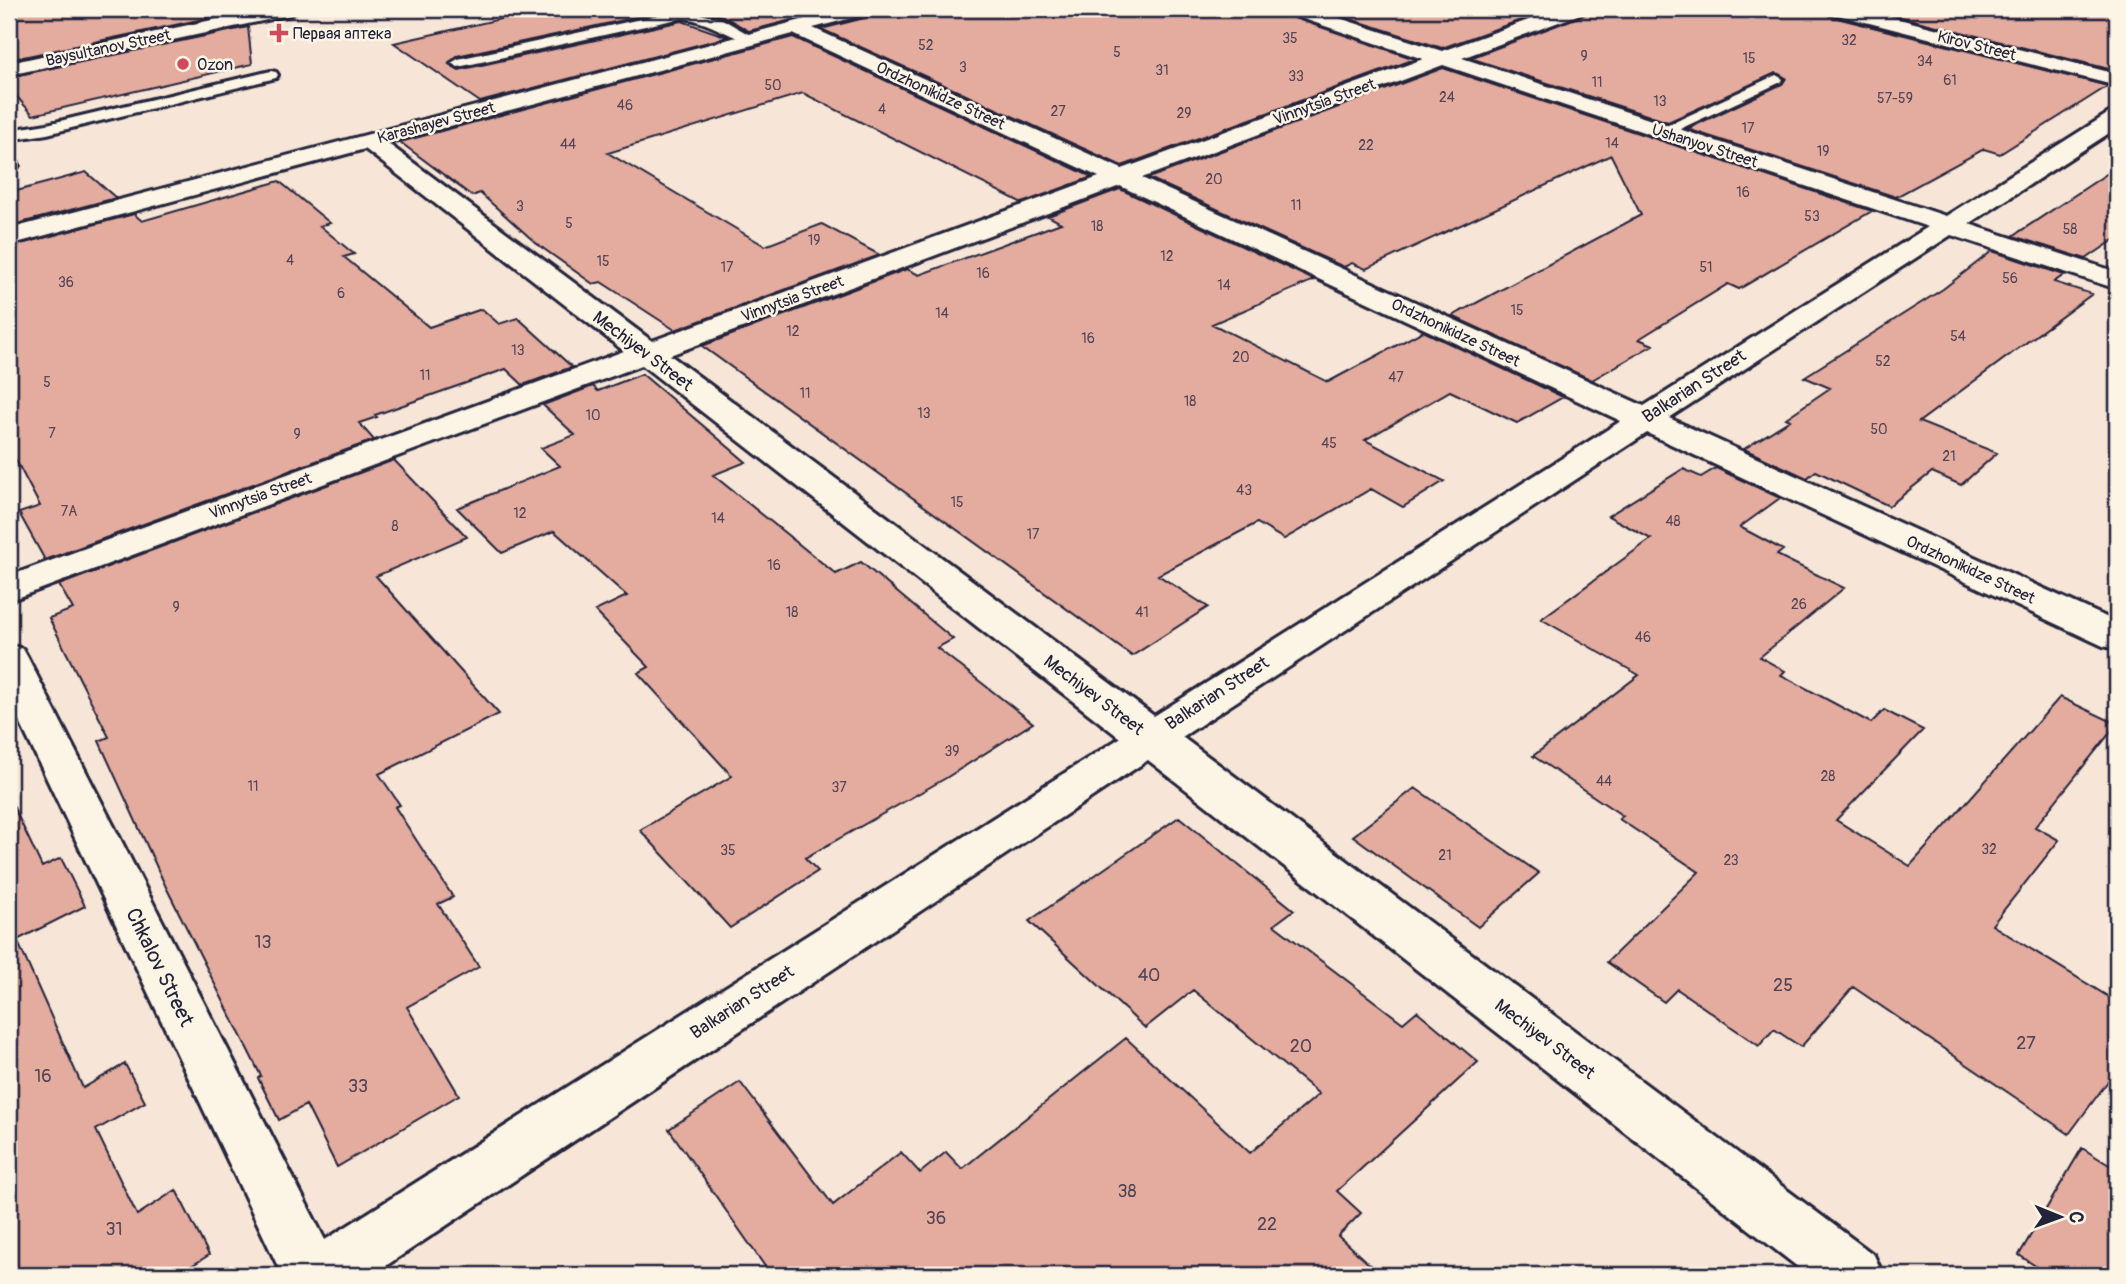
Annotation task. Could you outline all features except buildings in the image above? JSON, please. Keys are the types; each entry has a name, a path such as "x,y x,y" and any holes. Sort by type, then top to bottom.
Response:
{"street":[{"name":"Baysultanov Street","path":"9,69 290,9"},
{"name":"Ushanyov Street","path":"1293,9 2117,281"},
{"name":"Vinnytsia Street","path":"9,589 1576,9"},
{"name":"Kirov Street","path":"1837,9 2117,80"},
{"name":"Karashaуev Street","path":"9,237 851,10"},
{"name":"Ordzhonikidze Street","path":"794,27 2117,637"},
{"name":"Balkarian Street","path":"322,1275 1149,737 2117,118"},
{"name":"Mechiyev Street","path":"368,140 1854,1275"},
{"name":"Chkalov Street","path":"9,658 312,1275"}],"lane":[{"path":"458,63 682,14 704,17 724,24 750,39"},
{"path":"9,135 47,129 271,75"},
{"path":"1663,131 1776,79"}],"place":[{"name":"Первая аптека","path":"279,33"},
{"name":"Ozon","path":"183,64"}]}
